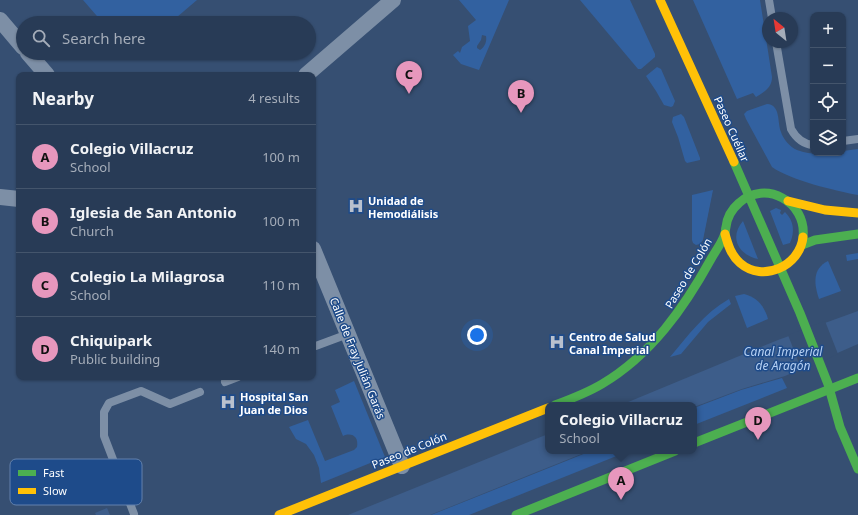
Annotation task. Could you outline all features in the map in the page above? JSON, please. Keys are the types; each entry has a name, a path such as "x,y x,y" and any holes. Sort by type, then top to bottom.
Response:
{"main road":[{"name":"Paseo Cuéllar","path":"660,0 802,318 830,389 840,427 858,469"},
{"path":"725,234 731,254 740,264 753,270 767,272 781,269 796,256 802,244 804,233 802,221 797,210 788,201 772,194 760,194 749,197"},
{"name":"Paseo de Colón","path":"562,402 585,393 619,373 634,361 656,339 688,300 725,234 727,220 734,208 749,197"},
{"path":"788,201 825,210 858,213"},
{"path":"802,244 815,240 858,234"},
{"path":"697,442 858,378"},
{"name":"Paseo de Colón","path":"279,515 545,409"},
{"path":"524,513 668,454"}],"street":[{"path":"309,72 393,0"},
{"path":"0,20 16,39"},
{"path":"34,60 44,72"},
{"path":"0,197 16,199"},
{"name":"Calle de Fray Julián Garás","path":"316,264 319,279 348,334 402,466"}],"lane":[{"path":"769,0 771,12"},
{"path":"777,48 791,130 798,139 810,144"},
{"path":"846,141 858,139"},
{"path":"316,346 348,334"},
{"path":"225,382 230,380"},
{"path":"113,459 104,436 104,412 110,403 141,391 170,404 200,392"},
{"path":"131,505 134,514"}],"shaded area":[{"path":"83,0 197,0 178,16 97,16"},
{"path":"459,0 509,0 479,70 461,64 453,55 458,51 460,53 462,47 470,41 468,26 476,20","holes":["482,35 486,36 485,44 480,50 477,46"]},
{"path":"580,0 630,0 655,54 655,57 641,69 638,69"},
{"path":"693,0 760,0 762,13 762,48 767,48 772,81 765,91 756,97 753,93 737,99"},
{"path":"657,67 661,69 675,101 671,107 664,105 646,76"},
{"path":"767,104 775,107 782,135 785,140 794,149 810,153 810,156 846,156 846,151 858,149 858,195 801,181 772,167 746,119 744,114 747,111"},
{"path":"681,114 684,117 700,160 687,163 685,161 672,122 673,117"},
{"path":"713,190 703,240 700,244 696,245 692,240 692,195"},
{"path":"776,208 781,210 780,213 782,215 785,212 792,223 793,235 790,243 783,245 770,211"},
{"path":"743,221 758,259 745,254 736,239 739,227"},
{"path":"858,253 858,259 847,261 846,255"},
{"path":"828,261 841,291 819,299 815,282 816,277 819,268"},
{"path":"744,294 753,297 760,303 765,310 768,319 747,328 735,296"},
{"path":"729,299 731,304 708,322 681,354 670,357 704,318"},
{"path":"782,378 787,388 697,424 697,407 741,390"},
{"path":"354,381 385,457 321,483 319,468 314,455 306,444 296,439 289,427 308,420 325,461 354,450 357,447 356,438 352,435 343,436 331,406 340,402 335,390"},
{"path":"584,454 622,454 469,515 431,515"}],"water":[{"name":"Canal Imperial de Aragón","path":"858,311 858,344 785,376 742,389 697,406 697,402 628,402 778,340"},
{"path":"545,435 545,454 582,454 430,515 348,515"},
{"path":"107,508 110,515 96,515 95,513"}],"pier":[{"path":"825,321 838,354 802,371 788,335"}],"traffic: fast":[{"path":"734,162 800,313 828,384 840,427 858,469"},
{"path":"562,402 602,384 620,372 651,345 678,312 701,277 725,234 730,214 739,203 749,196 761,193 772,194 782,198 791,205 798,214 802,225 803,237"},
{"path":"802,245 815,240 858,234"},
{"path":"697,442 858,378"},
{"path":"516,515 668,454"}],"traffic: slow":[{"path":"660,0 734,162"},
{"path":"788,201 825,210 858,213"},
{"path":"725,234 734,257 749,269 759,271 769,271 788,263 795,256 803,237"},
{"path":"279,515 545,409"}],"place":[{"name":"Colegio La Milagrosa","path":"409,94"},
{"name":"Iglesia de San Antonio","path":"521,113"},
{"name":"Unidad de Hemodiálisis","path":"356,206"},
{"name":"Centro de Salud Canal Imperial","path":"557,342"},
{"name":"Hospital San Juan de Dios","path":"228,402"},
{"name":"Chiquipark","path":"758,440"},
{"name":"Colegio Villacruz","path":"621,500"}]}
